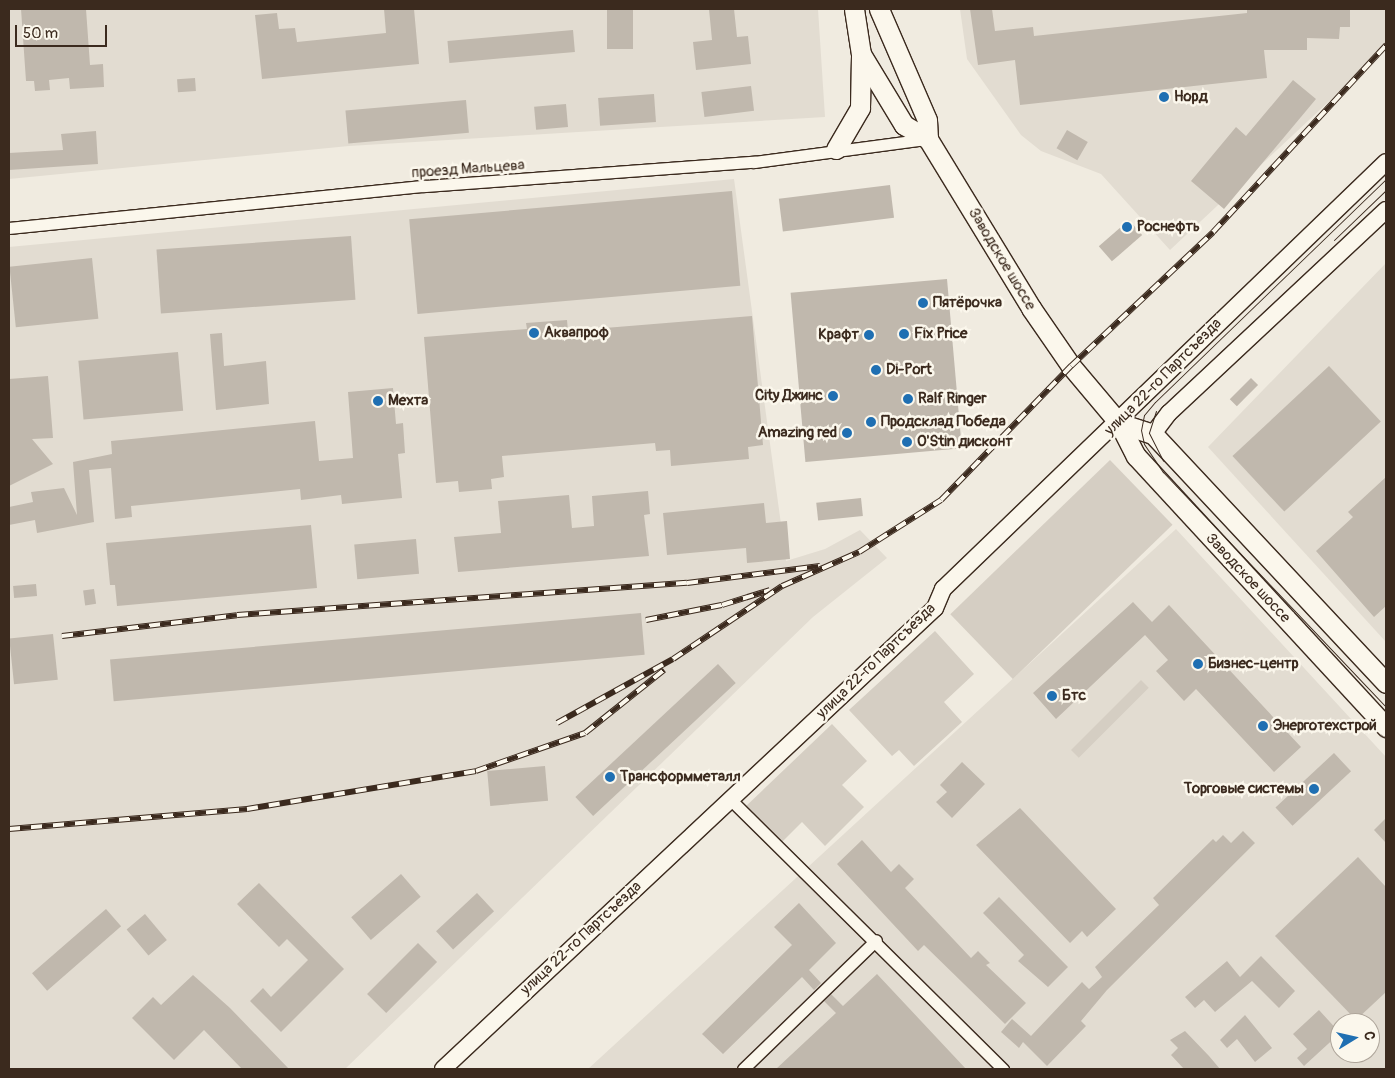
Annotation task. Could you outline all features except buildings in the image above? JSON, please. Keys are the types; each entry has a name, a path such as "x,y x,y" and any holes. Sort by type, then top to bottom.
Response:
{"main road":[{"name":"Заводское шоссе","path":"854,9 861,54 904,125 928,139"},
{"name":"Заводское шоссе","path":"879,9 927,120 928,139 1031,308 1071,366 1119,423 1136,456 1386,727"},
{"path":"836,148 860,108 861,54"},
{"name":"Заводское шоссе","path":"1119,423 1153,434 1386,682"}],"street":[{"name":"проезд Мальцева","path":"9,228 424,186 754,162 836,148 928,139"},
{"name":"улица 22-го Партсъезда","path":"443,1069 935,608 943,590 1119,423 1386,162"},
{"name":"улица 22-го Партсъезда","path":"1153,434 1169,412 1386,210"},
{"path":"731,800 876,940 1003,1069"},
{"path":"743,1069 876,940"}],"shaded area":[{"path":"9,9 818,9 825,117 349,146 9,179"},
{"name":"Норд","path":"960,9 1386,9 1386,48 1170,250 1101,174 1041,151 1021,135 967,59"},
{"path":"734,179 786,561 825,549 860,530 887,558 813,617 345,1069 9,1069 9,247"},
{"path":"1386,263 1386,642 1208,447"},
{"path":"1110,460 1173,525 1013,679 950,614"},
{"path":"1176,529 1386,757 1386,1069 588,1069"},
{"path":"935,631 974,674 944,702 962,722 914,766 899,750 892,756 849,710"},
{"path":"1141,680 1149,688 1079,758 1071,750"},
{"path":"832,724 867,761 842,785 864,807 825,846 802,822 779,845 744,808"}],"tram line":[{"path":"1386,179 1155,402 1144,415 1141,430 1144,444 1163,472 1386,707"},
{"path":"1334,240 1386,190"},
{"path":"1156,411 1149,433 1163,461"}],"railway":[{"path":"557,723 673,659 782,586 859,552 941,500 1071,366 1213,232 1386,45"},
{"path":"62,636 237,615 687,583 820,566"},
{"path":"646,620 722,605 770,590"},
{"path":"9,829 247,809 476,771 585,733 664,670"}],"place":[{"name":"Норд","path":"1164,97"},
{"name":"Роснефть","path":"1127,227"},
{"name":"Пятёрочка","path":"923,303"},
{"name":"Аквапроф","path":"534,333"},
{"name":"Fix Price","path":"904,334"},
{"name":"Крафт","path":"869,335"},
{"name":"Di-Port","path":"876,370"},
{"name":"City Джинс","path":"833,396"},
{"name":"Ralf Ringer","path":"908,399"},
{"name":"Мехта","path":"378,401"},
{"name":"Продсклад Победа","path":"871,422"},
{"name":"Amazing red","path":"847,433"},
{"name":"O'Stin дисконт","path":"907,442"},
{"name":"Бизнес-центр","path":"1198,664"},
{"name":"Бтс","path":"1052,696"},
{"name":"Энерготехстрой","path":"1263,726"},
{"name":"Трансформметалл","path":"610,777"},
{"name":"Торговые системы","path":"1314,789"}]}
